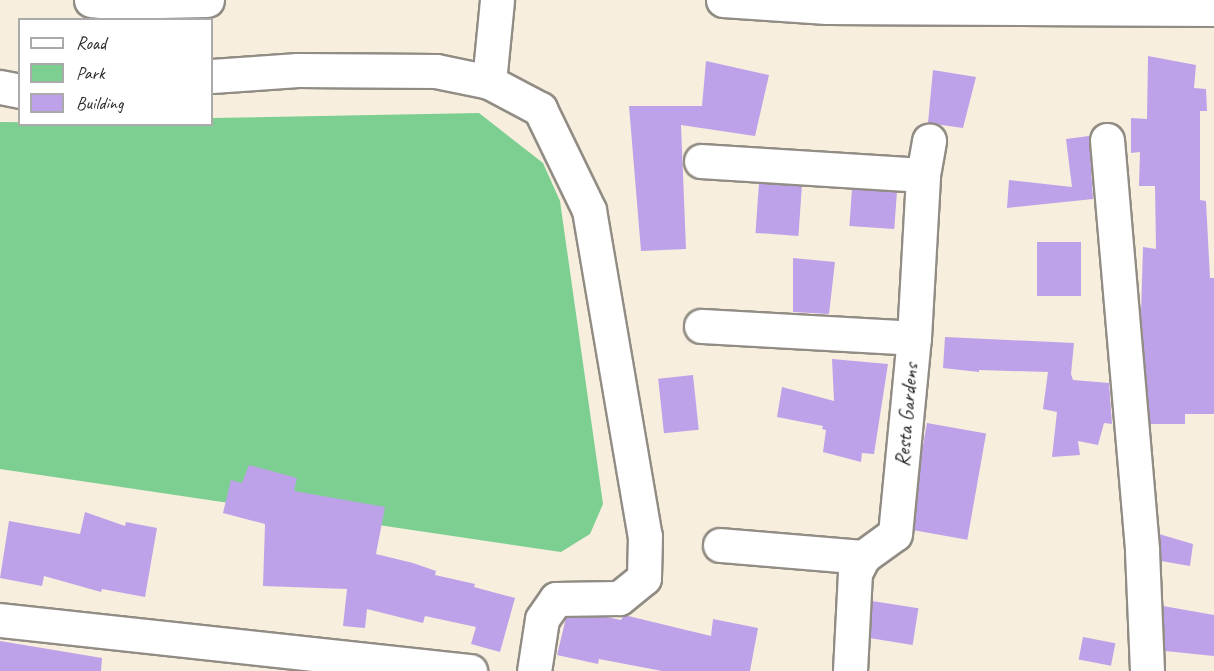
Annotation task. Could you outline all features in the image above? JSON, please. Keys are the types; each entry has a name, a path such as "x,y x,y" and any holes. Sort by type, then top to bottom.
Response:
{"street":[{"path":"91,0 111,2 207,0"},
{"path":"489,82 497,0"},
{"path":"723,0 828,3 1135,4 1214,9"},
{"path":"213,76 298,70 436,71 489,82 540,109 589,210 645,536 644,578 619,598 556,599 542,619 534,671"},
{"path":"0,87 18,91"},
{"path":"1107,140 1142,551 1147,671"},
{"name":"Resta Gardens","path":"863,557 895,534 914,338 924,176 929,141"},
{"path":"701,161 924,176"},
{"path":"701,326 914,338"},
{"path":"720,545 863,557 855,573 850,671"},
{"path":"0,620 470,671"}],"green space":[{"path":"479,113 543,163 560,201 603,504 590,534 561,552 0,469 0,122 18,122 18,126 213,126 213,118"}],"building":[{"path":"1148,56 1196,65 1194,88 1206,89 1207,111 1200,111 1200,200 1206,201 1210,278 1214,278 1214,414 1185,414 1185,424 1150,424 1141,314 1143,247 1156,249 1155,186 1139,186 1140,152 1131,153 1131,118 1147,119"},
{"path":"706,61 769,75 755,136 681,125 686,249 641,251 629,106 702,106"},
{"path":"933,70 976,77 963,128 928,123"},
{"path":"1089,136 1093,199 1007,208 1009,180 1072,187 1066,139"},
{"path":"759,183 802,186 798,236 756,233"},
{"path":"852,189 897,192 894,229 849,226"},
{"path":"1037,242 1081,242 1081,296 1037,296"},
{"path":"793,258 835,262 829,314 793,312"},
{"path":"945,337 1074,343 1071,374 1073,380 1109,383 1112,424 1104,423 1098,445 1078,441 1080,455 1052,457 1057,412 1043,409 1048,372 979,370 979,372 943,368"},
{"path":"832,359 888,364 874,454 862,453 861,462 823,452 826,430 822,429 823,426 777,417 782,387 834,401"},
{"path":"693,375 699,430 664,433 658,379"},
{"path":"927,423 986,433 967,540 908,529"},
{"path":"249,465 297,478 294,491 385,507 376,554 413,563 436,571 435,575 475,584 474,587 515,598 500,652 471,644 476,627 425,616 423,623 367,609 365,628 343,626 347,589 263,586 265,524 223,513 231,480 242,483"},
{"path":"85,512 125,526 126,522 157,528 145,597 102,589 101,592 44,576 42,586 0,578 9,521 80,534"},
{"path":"1159,534 1193,544 1190,566 1161,561"},
{"path":"872,601 918,608 913,645 866,638"},
{"path":"1163,606 1214,615 1214,656 1165,651"},
{"path":"624,615 711,636 713,619 758,628 750,671 662,671 599,659 598,664 557,655 566,618 606,617 621,620"},
{"path":"1083,637 1115,643 1111,666 1079,660"},
{"path":"0,641 102,658 101,671 0,671"}]}
